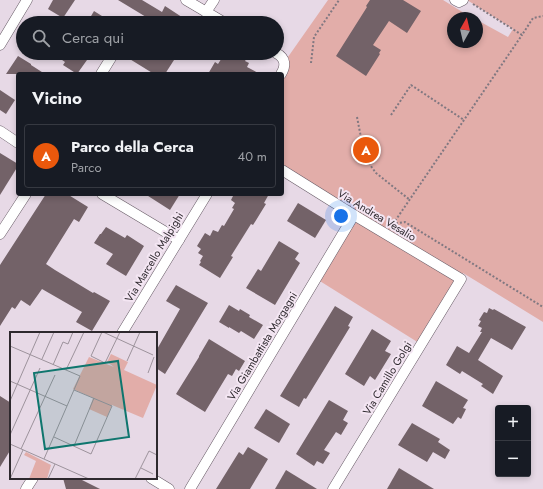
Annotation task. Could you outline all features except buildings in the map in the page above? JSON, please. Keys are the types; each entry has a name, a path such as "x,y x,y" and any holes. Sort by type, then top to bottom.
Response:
{"street":[{"path":"17,16 27,0"},
{"path":"186,0 213,16"},
{"path":"206,12 214,0"},
{"path":"455,0 459,2 463,0"},
{"path":"0,45 16,18"},
{"path":"102,72 110,60"},
{"path":"281,72 285,65 282,60"},
{"path":"0,131 16,142"},
{"name":"Via Andrea Vesalio","path":"284,171 461,279"},
{"path":"0,234 25,196"},
{"path":"105,196 179,240"},
{"name":"Via Marcello Malpighi","path":"123,332 206,196"},
{"name":"Via Giambattista Morgagni","path":"190,489 354,215"},
{"name":"Via Camillo Golgi","path":"333,489 461,279"},
{"path":"26,489 32,479"},
{"path":"153,479 169,489"}],"path":[{"path":"311,63 314,37 339,0"},
{"path":"467,0 522,35"},
{"path":"393,224 533,18 543,16"},
{"path":"391,115 411,85 464,120"},
{"path":"357,117 365,158 376,173 410,200"},
{"path":"405,222 543,307"}],"shaded area":[{"path":"328,0 443,0 462,12 447,12 447,48 483,48 483,23 508,37 513,29 467,0 543,0 543,322 463,273 419,343 315,278 352,217 284,174 284,72 277,72"}],"place":[{"name":"Parco della Cerca","path":"366,150"}]}
